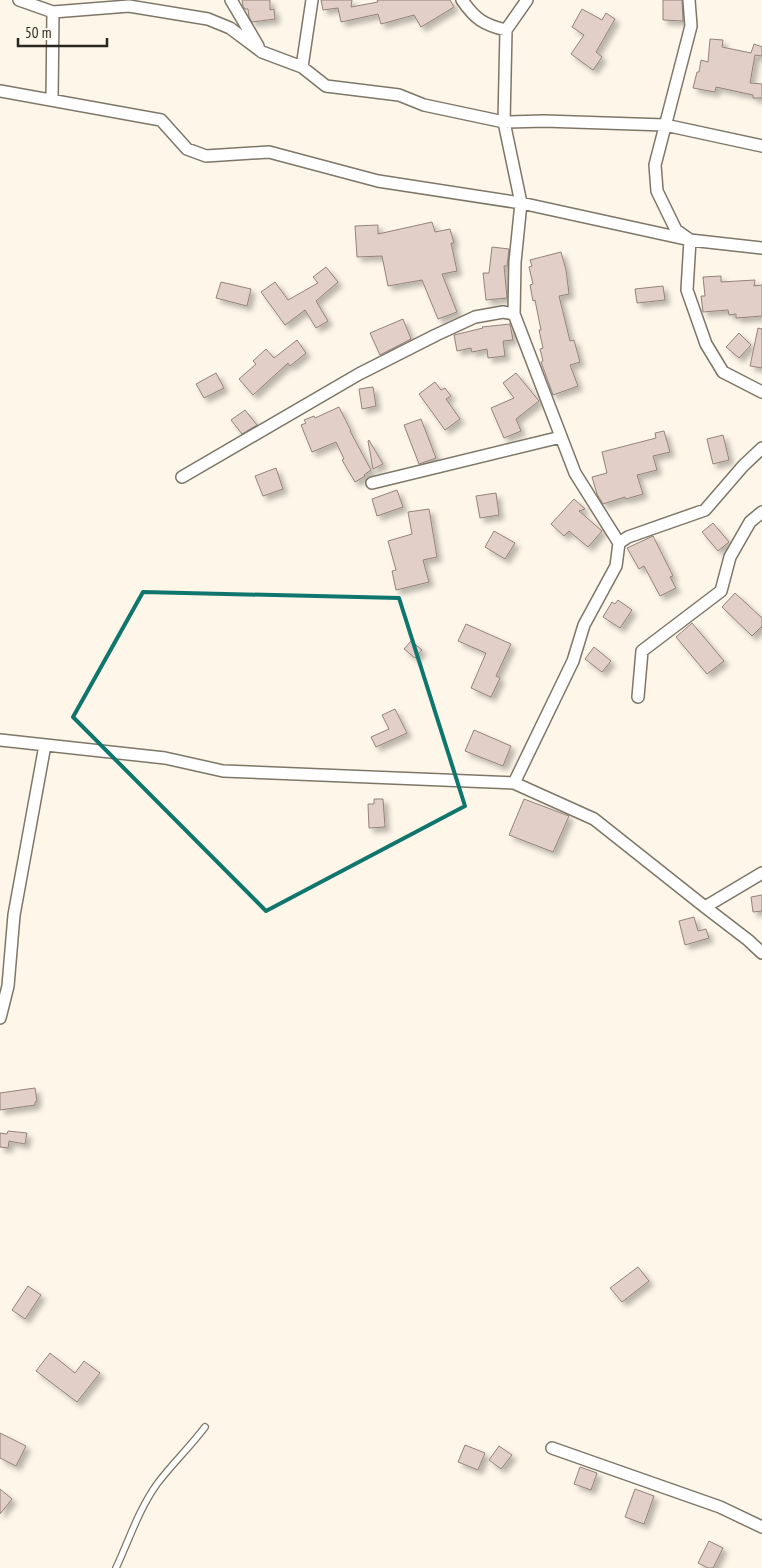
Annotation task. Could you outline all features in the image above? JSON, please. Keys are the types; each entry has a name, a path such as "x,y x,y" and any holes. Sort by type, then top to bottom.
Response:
{"street":[{"path":"19,0 54,12 129,6 208,19 230,28 262,52 302,67 326,86 399,96 424,105 504,122 544,121 665,125 762,146"},
{"path":"231,0 262,52"},
{"path":"302,67 312,0"},
{"path":"462,0 468,10 483,22 506,30"},
{"path":"514,783 573,662 584,625 616,566 619,543 575,473 514,314 515,262 521,203 504,122 506,30 527,0"},
{"path":"688,0 691,26 654,165 657,191 676,230 690,240"},
{"path":"52,100 54,12"},
{"path":"0,91 161,120 188,149 206,156 269,152 378,181 521,203 690,240 762,248"},
{"path":"690,240 686,290 706,344 723,372 762,392"},
{"path":"182,477 359,374 436,335 475,317 503,312 514,314"},
{"path":"372,482 561,437"},
{"path":"619,543 628,537 705,510 762,448"},
{"path":"638,697 642,651 721,590 730,557 750,522 762,512"},
{"path":"0,740 165,758 223,771 514,783 594,818 762,953"},
{"path":"0,1018 8,986 14,915 45,745"},
{"path":"705,907 762,873"},
{"path":"552,1448 720,1507 762,1527"}],"lane":[{"path":"116,1568 144,1503 158,1483 192,1445 205,1427"}],"highlighted area":[{"path":"143,592 399,598 465,806 266,911 73,717"}],"building":[{"path":"242,0 270,0 270,10 274,9 275,19 252,22 248,9 245,9 243,6"},
{"path":"321,0 352,0 351,7 378,2 377,0 450,0 454,7 421,27 414,15 381,24 378,14 341,22 338,8 323,10"},
{"path":"663,0 682,0 683,21 663,20"},
{"path":"582,9 602,20 606,13 615,19 596,52 602,57 593,70 571,54 584,35 572,27"},
{"path":"710,39 723,40 722,47 751,53 754,44 762,47 762,56 755,55 750,83 762,84 762,98 753,98 753,95 716,87 715,92 693,88 701,60 708,62"},
{"path":"432,222 435,232 450,229 454,243 451,243 457,271 442,274 457,312 438,319 422,280 388,286 382,256 357,257 355,226 378,225 378,234"},
{"path":"492,247 509,249 507,266 504,266 507,298 486,300 483,273 489,273"},
{"path":"561,252 566,270 569,294 559,296 570,341 574,340 580,362 570,365 578,386 553,395 541,362 543,361 540,349 543,348 539,330 541,330 535,300 533,301 530,285 533,284 529,267 532,266 530,260"},
{"path":"326,267 338,282 316,301 328,321 316,328 305,310 285,325 261,292 275,282 288,300 318,283 313,277"},
{"path":"721,276 721,282 755,280 754,286 762,285 762,316 736,318 736,314 729,315 728,310 703,312 701,296 705,296 703,277"},
{"path":"221,282 251,289 247,306 216,298"},
{"path":"663,286 665,300 637,303 635,289"},
{"path":"403,319 411,339 380,355 370,333"},
{"path":"510,324 513,340 503,341 505,356 488,358 487,349 472,352 471,348 457,351 454,335 482,327"},
{"path":"758,328 762,329 762,368 750,366"},
{"path":"739,333 751,345 739,358 726,347"},
{"path":"297,340 306,353 290,366 288,363 253,395 239,379 256,364 253,361 266,349 274,358"},
{"path":"216,373 224,388 204,398 196,384"},
{"path":"516,373 539,401 516,419 521,431 504,438 491,408 514,398 503,383"},
{"path":"435,382 441,390 445,388 451,396 446,399 460,419 445,430 419,394"},
{"path":"373,387 376,406 362,409 359,389"},
{"path":"339,407 371,470 355,482 342,460 344,459 336,442 312,452 301,425 306,423 304,420 314,416 315,418"},
{"path":"245,410 257,425 242,434 231,420"},
{"path":"421,419 436,458 419,464 404,425"},
{"path":"664,431 670,452 653,456 657,470 637,475 643,494 603,504 597,494 592,477 607,473 602,452 656,438 655,433"},
{"path":"723,435 729,460 713,464 707,439"},
{"path":"368,441 383,464 373,469"},
{"path":"276,468 283,489 263,496 255,476"},
{"path":"397,490 403,507 377,516 372,499"},
{"path":"496,493 499,515 480,518 476,496"},
{"path":"574,499 585,509 579,511 602,531 588,547 569,531 564,536 551,524"},
{"path":"429,509 437,557 423,560 429,582 396,590 392,571 396,570 388,541 412,534 408,512"},
{"path":"713,523 729,542 718,551 702,532"},
{"path":"494,531 515,543 505,559 485,547"},
{"path":"653,536 673,576 670,577 676,588 660,596 644,566 639,569 627,548"},
{"path":"735,593 762,618 762,626 752,636 722,607"},
{"path":"618,600 632,610 620,628 603,617 612,602 615,604"},
{"path":"692,623 724,661 707,674 676,637"},
{"path":"466,624 511,644 496,676 500,678 491,697 471,688 486,653 458,641"},
{"path":"411,641 422,650 415,658 404,649"},
{"path":"594,647 611,661 602,672 585,659"},
{"path":"395,709 407,733 376,747 371,737 389,729 382,715"},
{"path":"474,730 511,746 503,766 465,751"},
{"path":"374,799 383,799 385,827 369,828 368,804 374,804"},
{"path":"524,799 569,816 553,852 509,835"},
{"path":"762,895 762,911 753,912 751,897"},
{"path":"694,917 698,931 706,929 709,938 685,945 679,921"},
{"path":"35,1088 37,1101 35,1105 0,1110 0,1093"},
{"path":"8,1131 27,1133 25,1144 9,1141 8,1148 0,1147 0,1133 7,1134"},
{"path":"638,1267 649,1281 622,1302 610,1288"},
{"path":"28,1286 41,1295 25,1319 12,1310"},
{"path":"50,1353 75,1373 84,1361 100,1373 77,1402 36,1371"},
{"path":"0,1433 26,1446 16,1466 0,1458"},
{"path":"465,1445 485,1453 478,1470 458,1462"},
{"path":"499,1446 512,1455 501,1469 489,1460"},
{"path":"580,1467 597,1473 591,1490 574,1484"},
{"path":"0,1489 12,1499 0,1514"},
{"path":"635,1489 654,1496 644,1524 625,1517"},
{"path":"709,1541 723,1548 713,1568 708,1568 698,1563"}]}
